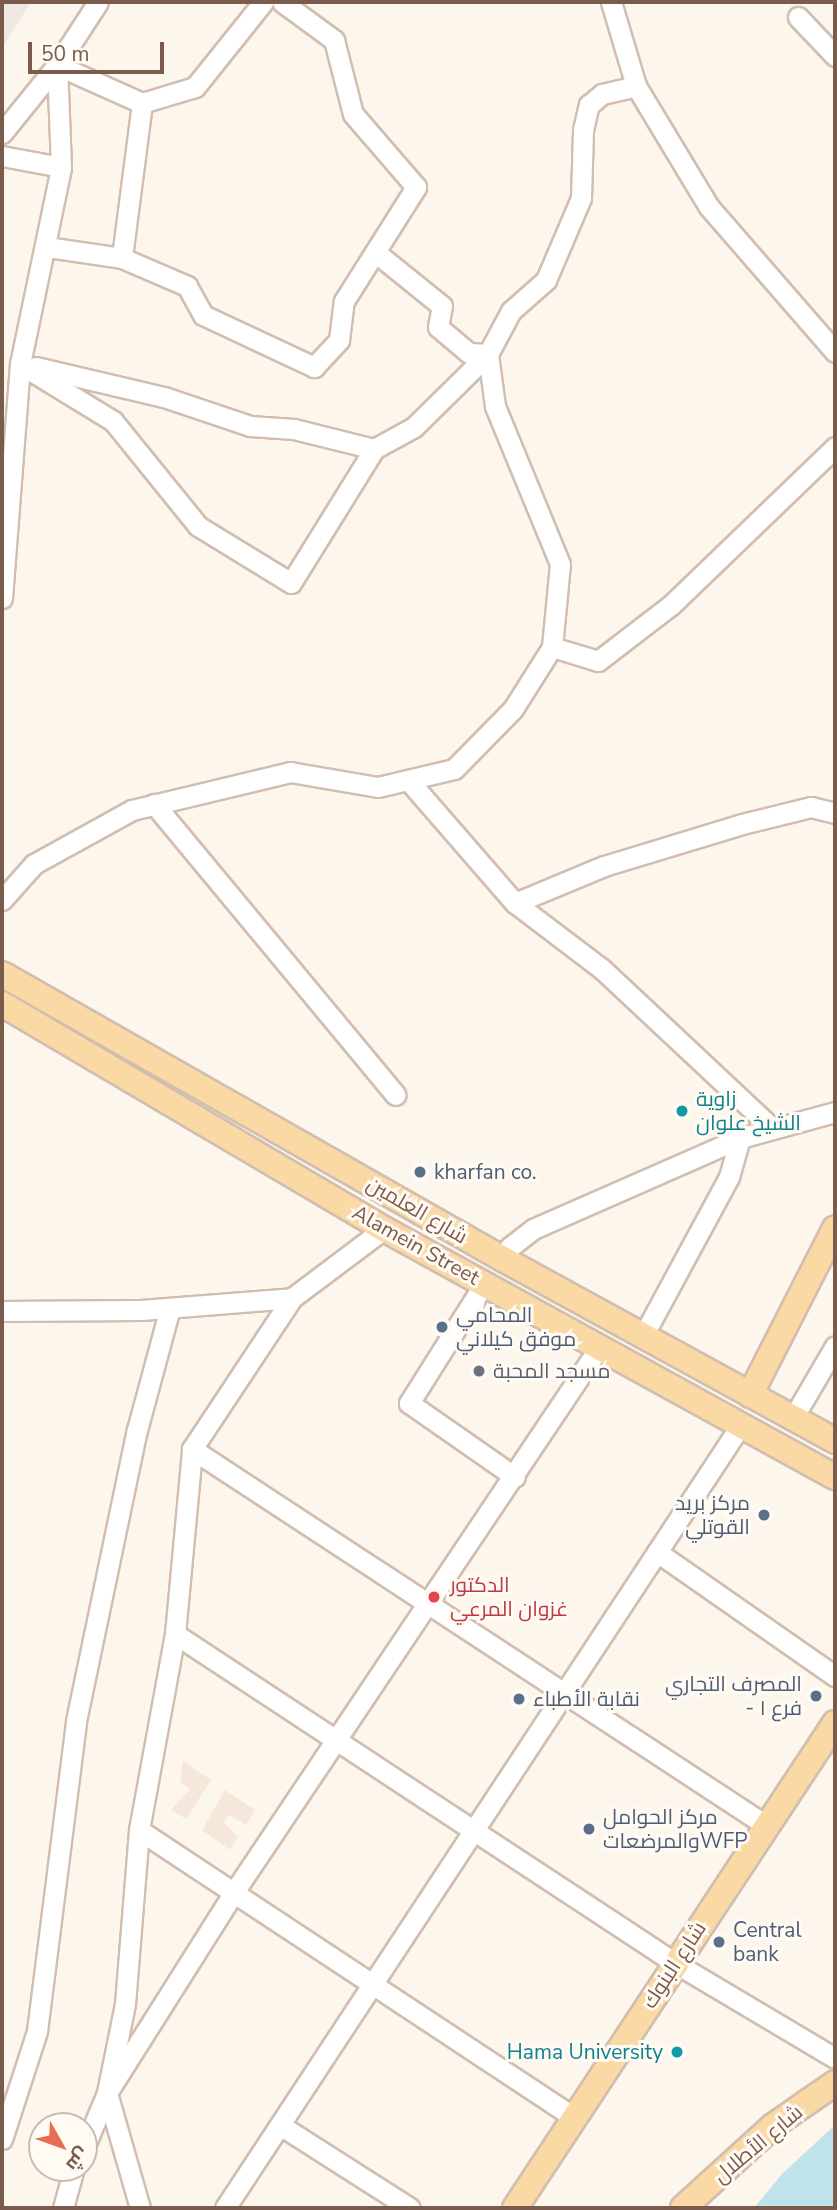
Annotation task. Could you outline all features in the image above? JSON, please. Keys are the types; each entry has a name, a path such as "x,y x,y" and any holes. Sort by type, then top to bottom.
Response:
{"main road":[{"name":"شارع العلمين","path":"2,974 503,1259 835,1441"},
{"name":"Alamein Street","path":"2,1004 384,1229 835,1477"},
{"path":"750,1395 835,1228"},
{"name":"شارع البنوك","path":"515,2208 835,1723"},
{"name":"شارع الأطلال","path":"683,2208 773,2126 835,2083"}],"street":[{"path":"2,133 57,65 97,2"},
{"path":"57,65 142,103 195,87 263,2"},
{"path":"47,247 121,258 187,286 203,315 314,367 339,340 344,300 416,187 353,114 334,40 282,2"},
{"path":"611,2 636,86 709,207 835,352"},
{"path":"798,17 835,56"},
{"path":"2,597 8,448 20,364 47,247 61,167 57,65"},
{"path":"20,364 113,421 198,526 291,583 374,449 414,427 488,354 511,311 546,280 555,265 581,198 583,130 589,105 602,94 636,86"},
{"path":"121,258 142,103"},
{"path":"2,156 61,167"},
{"path":"375,252 442,306 438,327 469,353 488,354"},
{"path":"2,900 34,864 132,810 290,772 378,787 454,769 513,709 552,647 560,564 495,406 488,354"},
{"path":"20,364 164,397 250,426 294,429 374,449"},
{"path":"552,647 598,661 671,605 835,447"},
{"path":"408,780 515,903 602,968 771,1127"},
{"path":"154,804 396,1095"},
{"path":"515,903 604,866 742,824 811,807 835,813"},
{"path":"503,1259 510,1247 533,1229 740,1138 771,1127 835,1112"},
{"path":"643,1336 729,1177 740,1138"},
{"path":"140,2208 107,2093 125,2004 139,1830 175,1634 192,1449 292,1298 384,1229"},
{"path":"484,1284 409,1403 515,1477"},
{"path":"2,1311 170,1308 292,1298"},
{"path":"2,2139 37,2031 76,1721 137,1430 170,1308"},
{"path":"98,2115 107,2093 234,1892 431,1604 600,1346"},
{"path":"793,1418 835,1346"},
{"path":"225,2208 740,1426"},
{"path":"192,1449 767,1826"},
{"path":"657,1552 835,1676"},
{"path":"175,1634 675,1963 835,2058"},
{"path":"139,1830 575,2118"},
{"path":"280,2125 410,2208"},
{"path":"63,2208 70,2182"}],"shaded area":[{"path":"2,2 31,2 2,48"},
{"path":"183,1761 211,1780 186,1819 171,1810 190,1789 180,1782"},
{"path":"225,1790 255,1810 246,1825 229,1815 223,1822 238,1837 230,1850 202,1830"}],"water":[{"path":"835,2125 835,2208 754,2208 782,2174"}],"place":[{"name":"زاوية الشيخ علوان","path":"682,1111"},
{"name":"kharfan co.","path":"420,1172"},
{"name":"المحامي موفق كيلاني","path":"442,1327"},
{"name":"مسجد المحبة","path":"479,1371"},
{"name":"مركز بريد القوتلي","path":"764,1515"},
{"name":"الدكتور غزوان المرعي","path":"434,1597"},
{"name":"المصرف التجاري - فرع ١","path":"816,1696"},
{"name":"نقابة الأطباء","path":"519,1699"},
{"name":"مركز الحوامل والمرضعاتWFP","path":"589,1829"},
{"name":"Central bank","path":"719,1942"},
{"name":"Hama University","path":"677,2052"}]}
